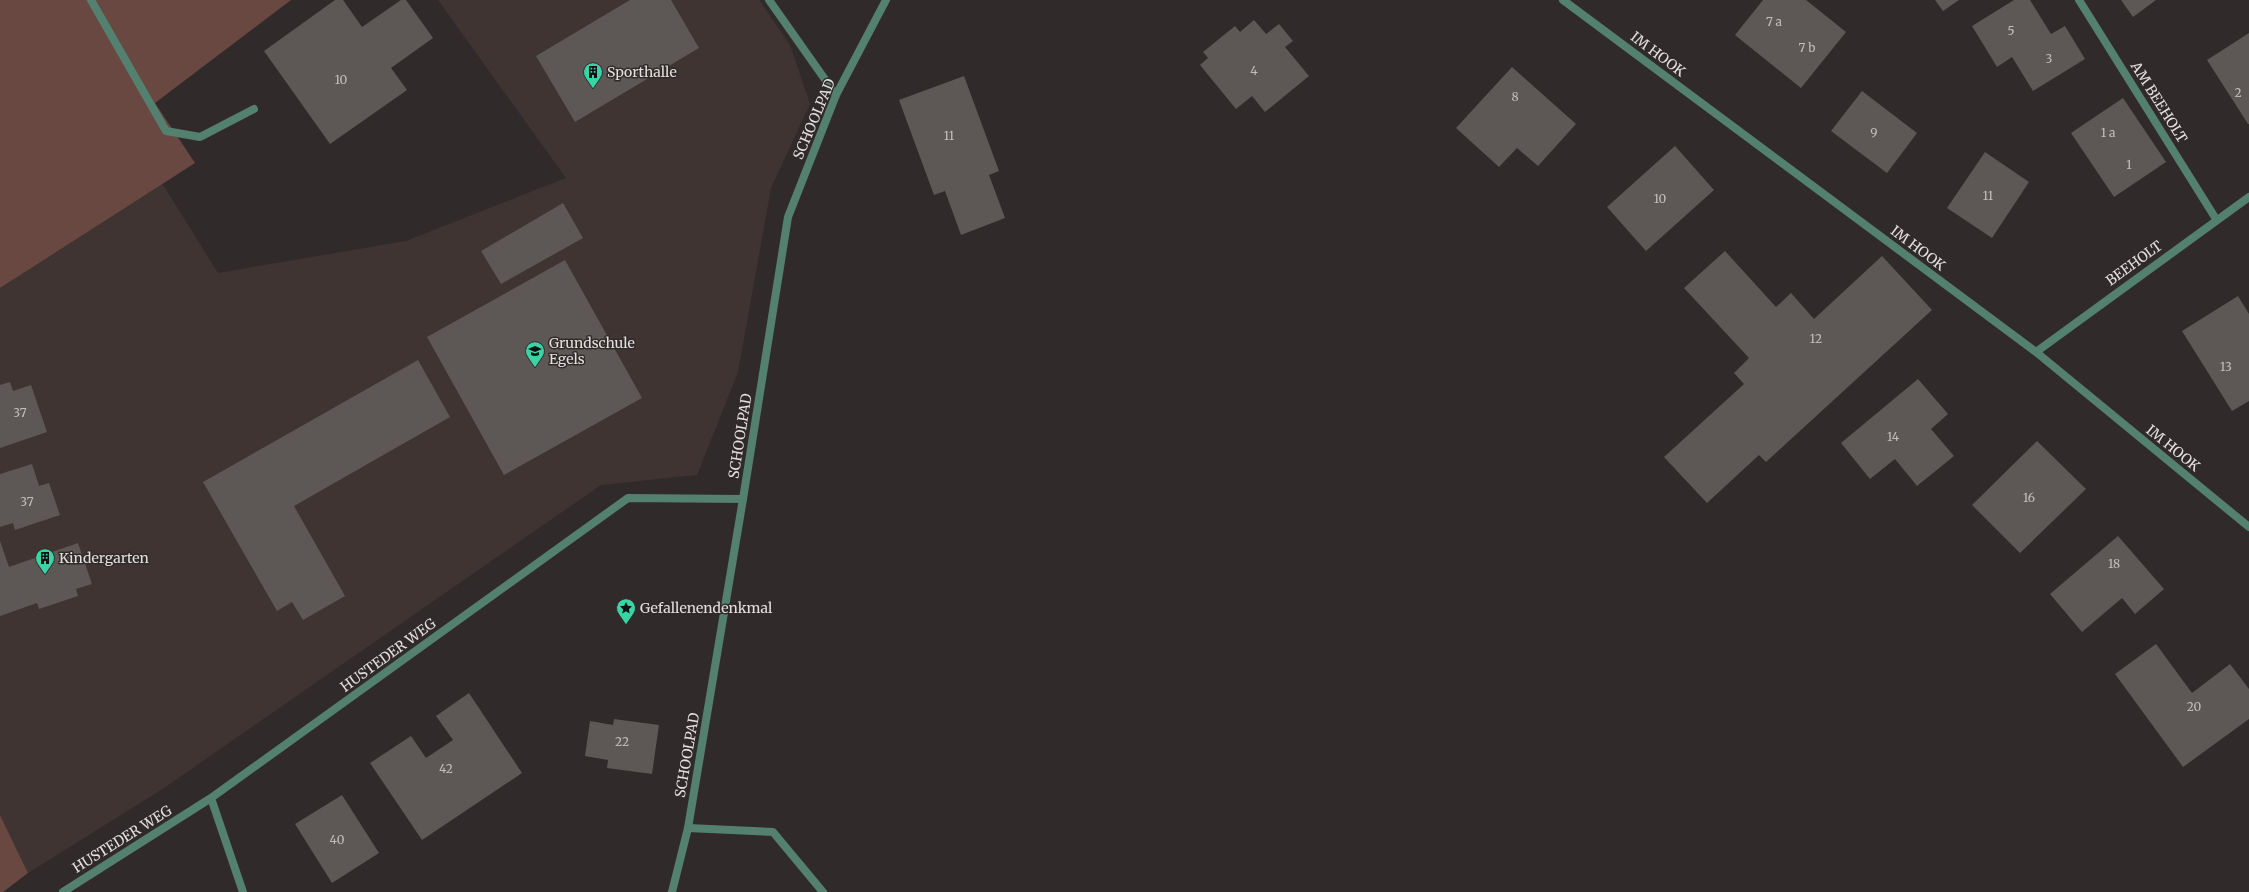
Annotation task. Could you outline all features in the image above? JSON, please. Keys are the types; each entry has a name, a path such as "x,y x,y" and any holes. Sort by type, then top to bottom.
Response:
{"street":[{"path":"91,0 166,131 200,137 254,109"},
{"path":"769,0 836,95"},
{"name":"SCHOOLPAD","path":"672,892 688,828 744,500 788,217 836,95 886,0"},
{"name":"IM HOOK","path":"1563,0 2036,352 2249,527"},
{"name":"AM BEEHOLT","path":"2079,0 2216,219"},
{"name":"BEEHOLT","path":"2036,352 2216,219 2249,197"},
{"name":"HUSTEDER WEG","path":"63,892 211,798 628,498 744,500"},
{"path":"211,798 243,892"},
{"path":"688,828 773,832 823,892"}],"shaded area":[{"path":"0,0 291,0 155,103 195,163 0,288"},
{"path":"438,0 759,0 790,45 810,104 771,188 738,372 697,475 601,485 164,788 28,873 0,815 0,288 162,183 218,273 406,241 566,178"},
{"path":"0,815 28,873 3,892 0,892"}],"building":[{"path":"335,0 343,0 362,27 401,0 406,0 433,38 391,68 407,90 330,144 264,51"},
{"name":"Sporthalle","path":"630,0 671,0 699,48 575,122 536,56"},
{"path":"1763,0 1806,0 1846,32 1801,88 1735,35"},
{"path":"1935,0 1959,0 1943,11"},
{"path":"2014,0 2030,0 2051,34 2065,26 2085,59 2033,91 2012,57 1997,67 1972,26"},
{"path":"2121,0 2156,0 2133,17"},
{"path":"1254,20 1266,34 1279,24 1293,41 1285,47 1309,76 1265,112 1252,96 1236,109 1200,65 1208,58 1203,52 1235,26 1240,32"},
{"path":"2249,33 2249,124 2248,124 2207,60"},
{"path":"1512,67 1576,124 1538,166 1517,148 1499,167 1456,128"},
{"path":"964,76 999,171 989,175 1005,218 961,235 945,191 934,195 899,100"},
{"path":"1862,91 1917,133 1887,173 1831,131"},
{"path":"2123,98 2166,162 2114,197 2071,133"},
{"path":"1675,146 1714,190 1646,251 1607,207"},
{"path":"1985,152 2029,182 1992,238 1947,208"},
{"path":"563,203 583,238 501,284 481,251"},
{"path":"1725,251 1776,307 1791,293 1814,319 1882,256 1932,310 1766,462 1759,455 1707,503 1664,457 1744,384 1734,373 1749,358 1684,288"},
{"name":"Grundschule Egels","path":"565,260 642,398 504,475 427,337"},
{"path":"2238,296 2249,314 2249,401 2232,411 2182,331"},
{"path":"418,360 450,417 294,506 345,596 303,620 292,602 277,611 203,482"},
{"path":"1918,379 1948,414 1931,429 1954,456 1917,486 1895,459 1870,479 1841,443"},
{"path":"10,382 13,391 31,385 47,432 0,448 0,385"},
{"path":"2037,441 2086,489 2020,553 1972,505"},
{"name":"Kindergarten","path":"32,464 39,486 49,483 60,515 15,530 13,523 0,527 0,474"},
{"path":"2118,536 2164,589 2135,614 2122,598 2082,632 2050,594"},
{"name":"Kindergarten","path":"0,541 9,567 78,543 92,584 76,589 78,596 39,609 37,603 0,616"},
{"path":"2156,644 2192,693 2230,664 2249,689 2249,719 2183,767 2115,674"},
{"path":"469,693 522,773 422,840 370,763 411,736 426,758 453,740 436,716"},
{"path":"614,719 659,725 652,774 607,768 608,760 585,756 590,721 613,725"},
{"path":"342,795 379,853 332,883 295,824"}],"place":[{"name":"Sporthalle","path":"593,89"},
{"name":"Grundschule Egels","path":"535,368"},
{"name":"Kindergarten","path":"45,575"},
{"name":"Gefallenendenkmal","path":"626,625"}]}
